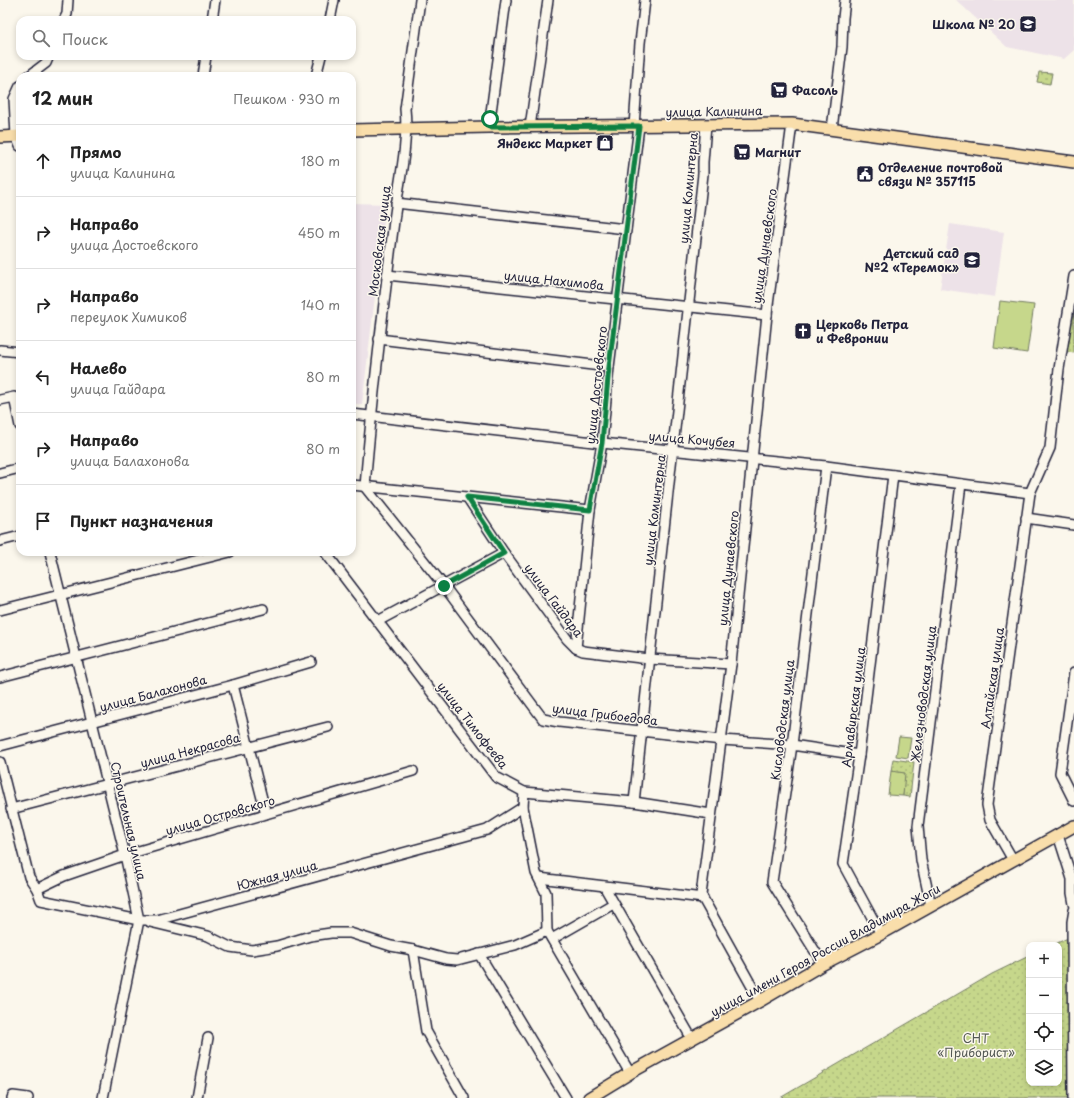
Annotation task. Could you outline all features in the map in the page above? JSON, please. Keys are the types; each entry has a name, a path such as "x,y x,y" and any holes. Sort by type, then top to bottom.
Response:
{"main road":[{"name":"улица Калинина","path":"356,130 792,124 1074,162"},
{"path":"0,137 16,140"},
{"name":"улица имени Героя России Владимира Жоги","path":"589,1098 630,1073 760,1001 823,964 881,934 1074,826"}],"street":[{"path":"66,16 68,0"},
{"path":"213,16 215,0"},
{"path":"331,16 334,0"},
{"name":"Московская улица","path":"365,486 370,416 405,140 405,109 420,0"},
{"path":"489,127 506,0"},
{"path":"530,127 548,0"},
{"name":"улица Достоевского","path":"576,648 590,510 602,443 609,367 626,228 636,126 640,43 646,0"},
{"path":"832,129 842,47 845,0"},
{"path":"34,72 46,63 47,60"},
{"path":"204,72 205,60"},
{"path":"317,72 320,60"},
{"path":"16,95 14,99 16,115"},
{"name":"улица Дунаевского","path":"760,1001 701,895 731,664 767,315 792,124"},
{"name":"улица Коминтерна","path":"634,802 703,174 706,125"},
{"path":"396,203 626,228"},
{"name":"улица Нахимова","path":"387,275 767,315"},
{"name":"Алтайская улица","path":"1013,860 990,820 987,804 1030,493 1050,448 1060,364 1074,276"},
{"path":"379,339 609,367"},
{"path":"0,350 16,352"},
{"path":"0,400 14,397 16,407"},
{"name":"улица Кочубея","path":"356,414 602,443 752,457 1030,493"},
{"name":"Кисловодская улица","path":"823,964 772,882 792,745 826,466"},
{"path":"0,473 16,469"},
{"name":"Армавирская улица","path":"881,934 843,864 859,755 893,475"},
{"name":"Железноводская улица","path":"931,906 921,860 918,826 961,484"},
{"path":"356,485 590,510"},
{"name":"улица Грибоедова","path":"365,486 444,586 543,719 722,740 792,745 859,755"},
{"name":"улица Гайдара","path":"467,497 504,553 567,639 576,648 583,651 649,659 731,664"},
{"path":"1026,518 1074,525"},
{"path":"0,541 16,537"},
{"path":"378,621 504,553"},
{"name":"Строительная улица","path":"51,556 108,784 139,920 103,1098"},
{"path":"0,610 214,556"},
{"name":"улица Тимофеева","path":"328,556 496,777 524,792 634,802 711,814"},
{"path":"0,677 263,609"},
{"name":"улица Балахонова","path":"0,746 233,685 311,662"},
{"path":"1074,673 1060,773 1074,801"},
{"path":"233,685 266,814"},
{"name":"улица Некрасова","path":"11,809 328,727"},
{"path":"0,762 29,877 37,889"},
{"name":"улица Островского","path":"37,889 64,876 125,855 413,771"},
{"path":"524,792 523,807 536,873 546,893 547,931 630,1073"},
{"name":"Южная улица","path":"37,889 41,900 139,920 157,920 488,830 523,807"},
{"path":"1058,835 1072,879 1074,904"},
{"path":"539,878 703,898"},
{"path":"604,886 692,1039"},
{"path":"552,939 613,904"},
{"path":"1073,1098 1072,922 1074,910"},
{"path":"139,920 208,936 230,947 252,950 277,946 310,936 331,933 350,933 391,946 446,959 457,960 515,945 547,931"},
{"path":"413,950 426,1031 464,1098"},
{"path":"479,954 566,1098"},
{"path":"197,1098 208,1038"},
{"path":"13,1097 28,1098"}],"shaded area":[{"name":"Школа № 20","path":"956,0 1074,0 1074,50 1064,59 1007,47"},
{"path":"356,203 386,204 362,405 356,404"},
{"name":"Детский сад №2 «Теремок»","path":"950,224 1004,232 995,297 940,289"}],"green space":[{"path":"1039,72 1052,73 1050,84 1037,82"},
{"path":"1074,280 1074,353 1063,351"},
{"path":"1000,301 1034,305 1027,353 994,348"},
{"path":"899,737 911,738 908,758 896,756"},
{"path":"893,759 914,762 910,797 903,796 905,773 891,771"},
{"path":"891,771 906,773 903,796 888,795"},
{"name":"СНТ «Приборист»","path":"1074,935 1074,1098 780,1098 992,974 1026,957 1026,1086 1062,1086 1062,942 1059,942"}],"place":[{"name":"Школа № 20","path":"1028,24"},
{"name":"Фасоль","path":"779,90"},
{"name":"Яндекс Маркет","path":"605,143"},
{"name":"Магнит","path":"742,152"},
{"name":"Отделение почтовой связи № 357115","path":"865,174"},
{"name":"Детский сад №2 «Теремок»","path":"972,260"},
{"name":"Церковь Петра и Февронии","path":"803,331"}],"route":[{"path":"444,586 504,553 467,497 590,510 602,443 609,367 639,126 489,127 490,119"}]}
